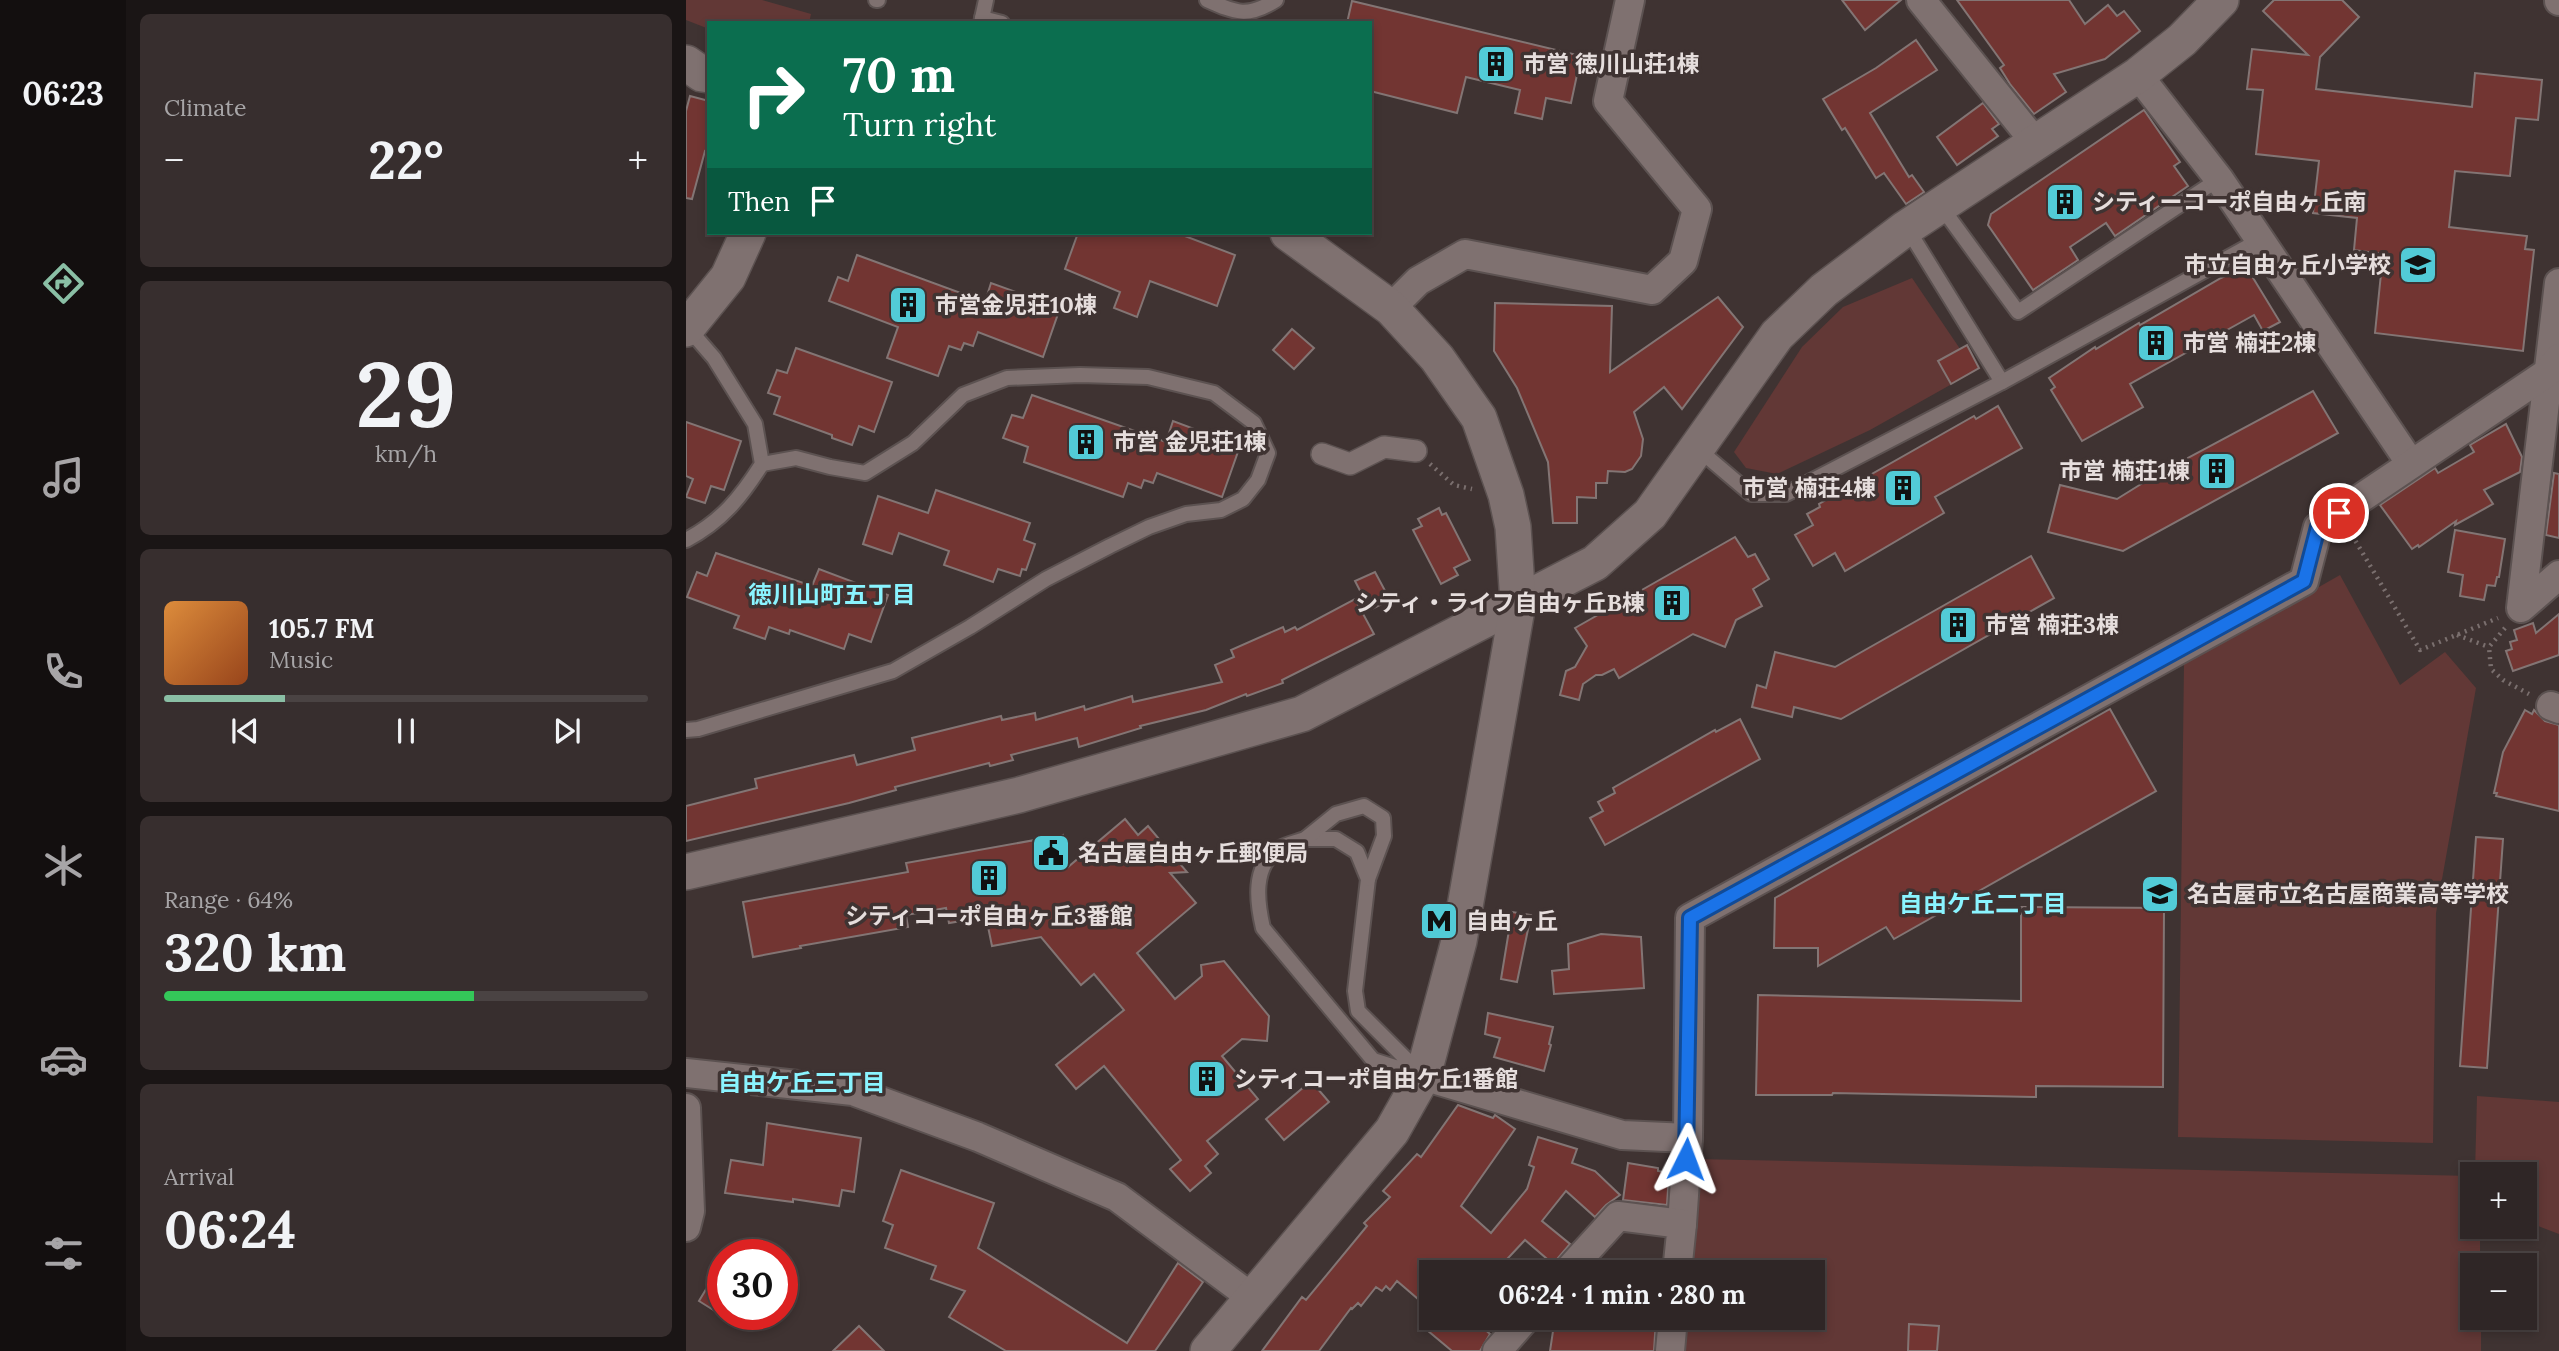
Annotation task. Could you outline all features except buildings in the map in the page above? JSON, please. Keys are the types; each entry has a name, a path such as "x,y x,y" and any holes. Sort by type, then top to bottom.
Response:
{"street":[{"path":"1391,308 1418,281 1465,254 1652,290 1683,261 1697,209 1608,101 1630,0"},
{"path":"1922,0 2035,142"},
{"path":"686,872 1019,795 1302,714 1595,563 1650,514 1777,335 1824,290 1906,228 2138,75 2182,40 2221,0"},
{"path":"686,63 707,75"},
{"path":"2138,75 2219,179 2411,464"},
{"path":"687,329 728,277 747,235"},
{"path":"1208,1351 1392,1130 1423,1076 1458,941 1518,603 1513,527 1506,495 1479,418 1437,358 1391,308 1290,235"},
{"path":"2521,608 2553,366 2559,283"},
{"path":"1678,1260 1688,1138 1690,918 2304,581 2318,527 2553,366"},
{"path":"1322,454 1350,464 1384,447 1416,451"},
{"path":"2521,608 2559,575"},
{"path":"686,1073 853,1091 978,1137 1117,1197 1251,1297"},
{"path":"1423,1076 1622,1135 1688,1138"},
{"path":"686,1108 691,1211 686,1227"},
{"path":"1578,1260 1618,1216 1682,1224"},
{"path":"1499,1349 1516,1330"},
{"path":"1670,1351 1672,1330"}],"lane":[{"path":"981,20 986,0"},
{"path":"1206,0 1232,11 1257,11 1276,0"},
{"path":"1940,205 2018,312 2219,179"},
{"path":"1906,228 2001,382"},
{"path":"1698,449 1751,494 1786,494 2001,382 2260,240"},
{"path":"686,540 705,530 740,498 762,464 755,424 714,358 687,329"},
{"path":"686,730 698,729 893,671 1046,579 1110,546 1149,527 1186,514 1221,510 1243,499 1258,480 1268,453 1254,423 1214,393 1148,377 1080,375 1007,379 962,395 913,443 865,473 796,458 762,464"},
{"path":"1364,806 1383,818 1384,836 1368,879 1355,991 1357,1011 1423,1076 1373,1060 1263,928 1257,900 1261,872 1277,850 1305,839 1336,814 1364,806"},
{"path":"1305,839 1336,839 1357,852 1368,879"}],"path":[{"path":"1416,451 1454,485 1506,495"},
{"path":"2339,513 2420,650 2521,608"},
{"path":"2503,680 2491,669 2488,647 2521,608"},
{"path":"2457,635 2488,647"}],"shaded area":[{"path":"686,0 762,0 811,14 809,21 707,21 707,28 686,20"},
{"path":"1912,278 1975,371 1870,430 1777,474 1746,468 1734,452 1802,347 1843,307"},
{"path":"2340,575 2400,685 2445,652 2476,688 2436,913 2433,1143 2178,1137 2184,664"},
{"path":"2477,1096 2559,1102 2559,1234 2537,1226 2537,1162 2475,1162"},
{"path":"1695,1159 2460,1176 2460,1239 2480,1239 2480,1253 2460,1253 2460,1330 2481,1330 2481,1351 1682,1351 1683,1330 1825,1330 1825,1260 1688,1260"}],"place":[{"name":"市営 徳川山荘1棟","path":"1496,64"},
{"name":"シティーコーポ自由ヶ丘南","path":"2065,202"},
{"name":"市立自由ヶ丘小学校","path":"2418,265"},
{"name":"市営金児荘10棟","path":"908,305"},
{"name":"市営 楠荘2棟","path":"2156,343"},
{"name":"市営 金児荘1棟","path":"1086,442"},
{"name":"市営 楠荘1棟","path":"2217,471"},
{"name":"市営 楠荘4棟","path":"1903,488"},
{"name":"シティ・ライフ自由ヶ丘B棟","path":"1672,603"},
{"name":"市営 楠荘3棟","path":"1958,625"},
{"name":"名古屋自由ヶ丘郵便局","path":"1051,853"},
{"name":"シティコーポ自由ヶ丘3番館","path":"989,878"},
{"name":"名古屋市立名古屋商業高等学校","path":"2160,894"},
{"name":"自由ヶ丘","path":"1439,921"},
{"name":"シティコーポ自由ケ丘1番館","path":"1207,1079"}],"district":[{"name":"徳川山町五丁目","path":"832,595"},
{"name":"自由ケ丘二丁目","path":"1983,904"},
{"name":"自由ケ丘三丁目","path":"802,1083"}],"route":[{"path":"1686,1159 1690,918 2304,581 2318,527 2339,513"}]}
